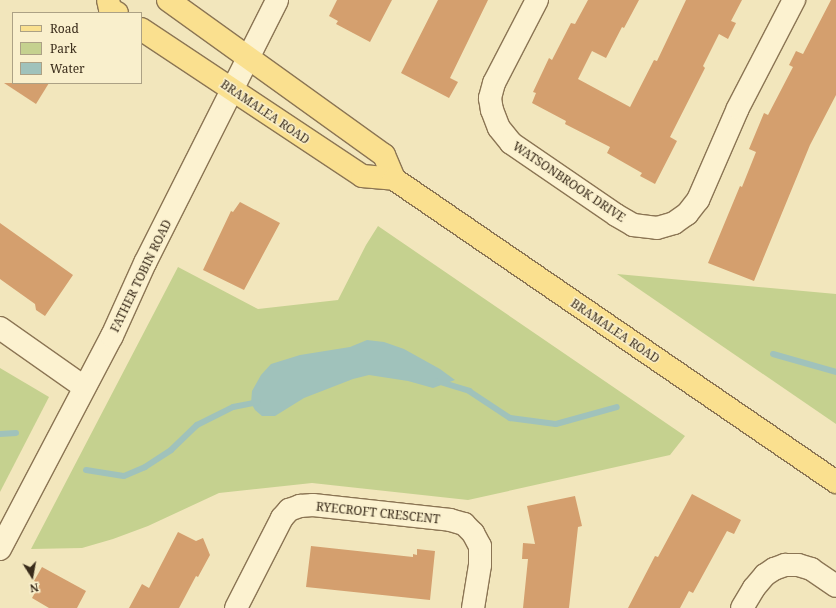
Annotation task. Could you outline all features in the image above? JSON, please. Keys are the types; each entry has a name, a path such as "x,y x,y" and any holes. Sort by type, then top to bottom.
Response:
{"main road":[{"path":"108,0 110,9 115,12"},
{"path":"168,0 384,155 394,179"},
{"name":"BRAMALEA ROAD","path":"142,30 362,176 394,179 836,482"}],"street":[{"name":"FATHER TOBIN ROAD","path":"0,549 112,336 146,263 278,0"},
{"name":"WATSONBROOK DRIVE","path":"537,0 494,83 490,98 494,116 499,128 511,143 616,215 633,225 657,228 674,223 687,214 698,200 738,108 794,0"},
{"path":"0,328 84,387"},
{"name":"RYECROFT CRESCENT","path":"236,608 282,518 289,510 300,506 314,505 450,520 464,524 473,532 480,546 480,565 473,608"},
{"path":"742,608 754,588 765,575 774,569 785,565 798,565 811,569 836,586"}],"green space":[{"path":"378,226 685,436 670,455 468,500 312,483 219,493 148,526 113,539 82,548 31,549 178,267 258,309 338,300 366,245"},
{"path":"617,274 836,294 836,424"},
{"path":"0,368 49,397 0,492"}],"water":[{"path":"367,340 384,342 404,349 440,369 455,380 433,388 408,381 369,375 353,379 304,398 275,416 262,416 255,410 251,403 252,391 261,375 271,364 300,355 350,347"}],"building":[{"path":"337,0 392,0 370,42 336,24 338,21 329,16"},
{"path":"438,0 488,0 450,78 458,82 449,98 401,73"},
{"path":"588,0 639,0 624,28 622,27 606,58 592,51 578,79 630,107 654,60 657,61 686,0 742,0 731,21 736,23 728,39 719,34 703,66 705,68 670,137 677,141 655,184 640,176 642,173 607,153 610,147 565,124 566,121 532,103 536,93 533,92 549,58 552,60 571,23 575,24"},
{"path":"831,0 836,0 836,95 810,145 754,281 708,263 756,152 749,149 764,113 768,115 793,67 789,65 796,51 803,54"},
{"path":"4,83 48,84 36,104"},
{"path":"240,202 280,223 244,290 203,270 231,211 233,212"},
{"path":"0,223 73,275 45,316 36,310 35,304 0,279"},
{"path":"692,494 741,520 734,534 727,531 693,593 689,591 680,608 628,608 655,556 658,557"},
{"path":"575,496 582,526 578,527 569,608 523,608 528,559 522,559 523,543 535,544 527,506"},
{"path":"178,532 196,541 203,538 210,555 198,577 196,576 179,608 129,608 142,584 149,588"},
{"path":"311,546 413,557 413,554 417,555 417,549 435,551 430,600 306,587"},
{"path":"42,567 86,591 77,608 49,608 32,598 40,584 34,581"}],"waterway":[{"path":"773,354 836,372"},
{"path":"437,381 469,391 510,418 556,424 617,407"},
{"path":"86,470 124,476 145,467 171,450 197,425 233,407 258,402"},
{"path":"0,434 16,433"}]}
